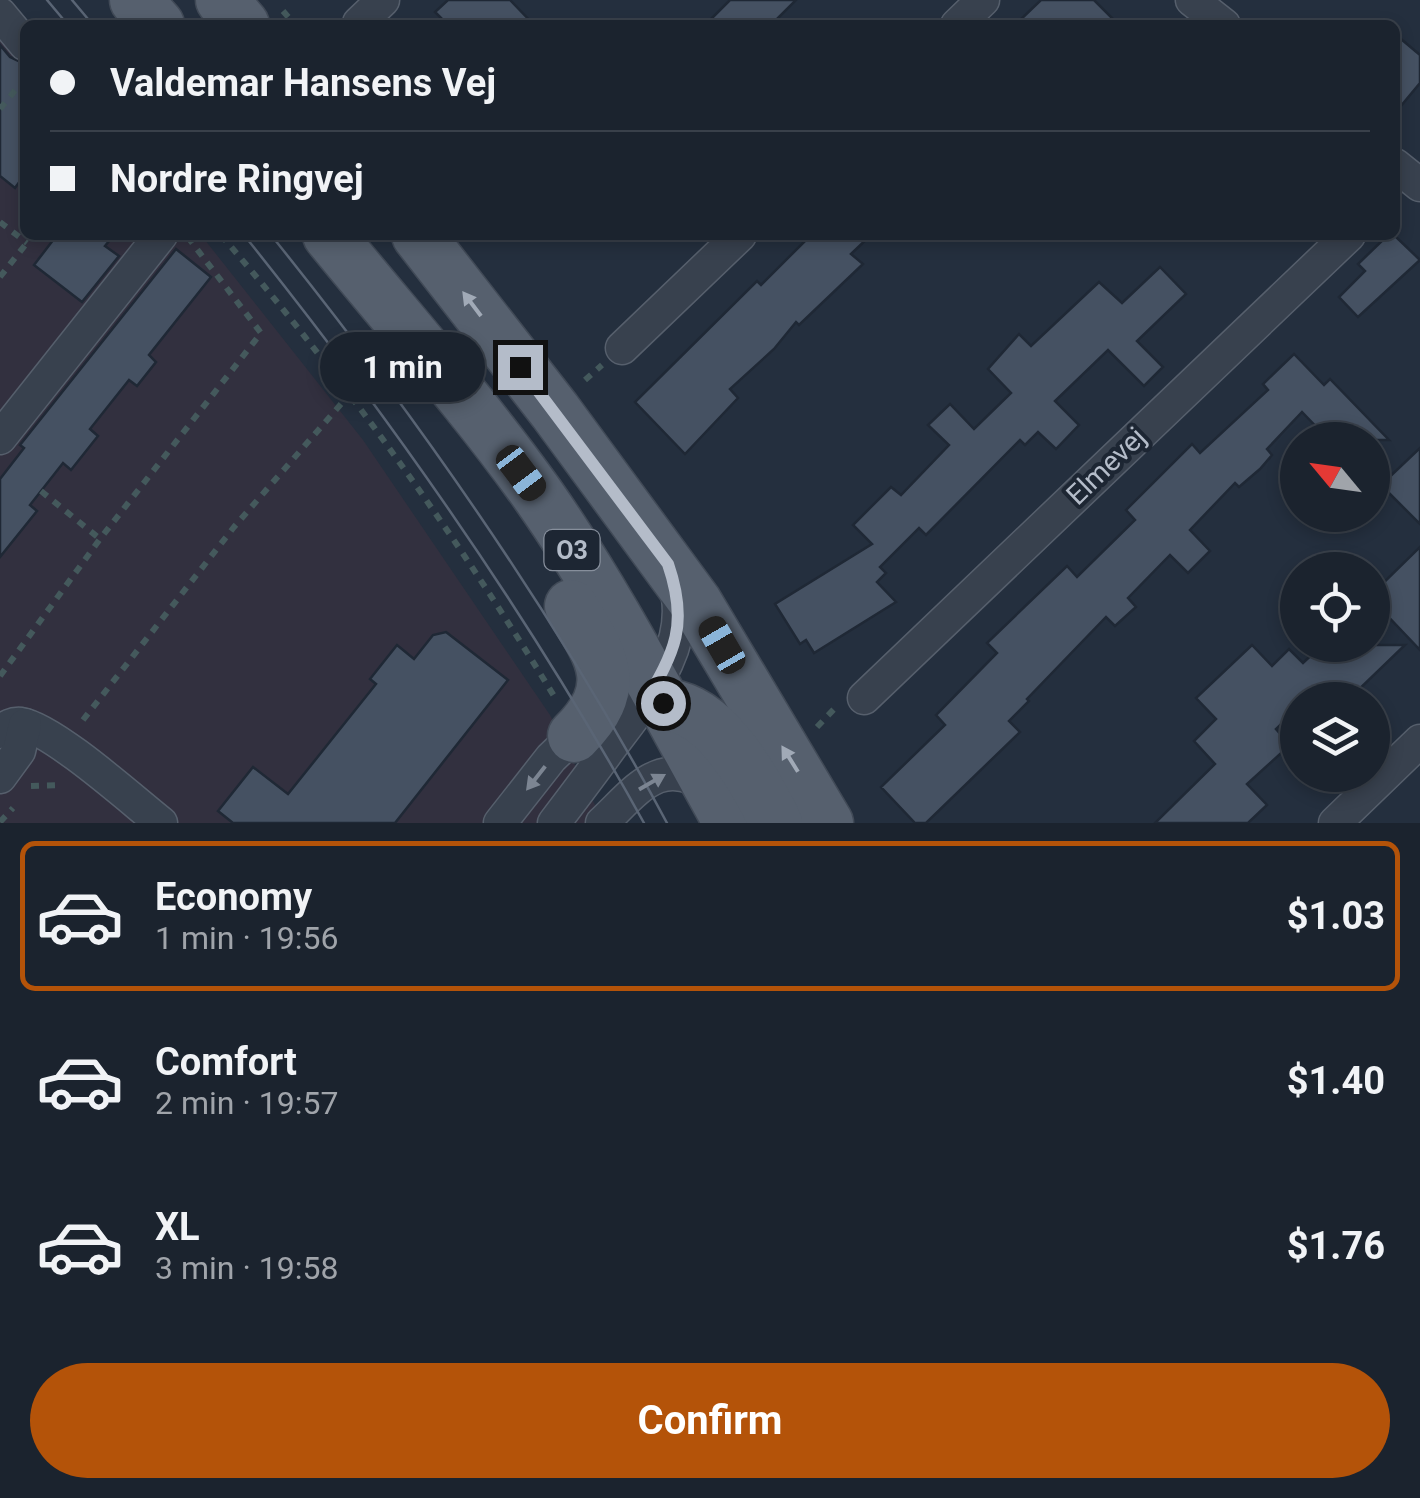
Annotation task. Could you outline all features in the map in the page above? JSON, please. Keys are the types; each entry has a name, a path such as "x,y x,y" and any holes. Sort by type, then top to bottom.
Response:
{"main road":[{"path":"136,0 154,20"},
{"path":"222,0 239,20"},
{"name":"O3","path":"333,240 540,498 605,598 654,698 720,805"},
{"name":"O3","path":"422,240 555,411 707,619 827,823"},
{"path":"381,300 407,362 542,559 602,662 605,678 600,706 574,736"},
{"path":"574,736 606,716 654,698 688,710 703,718 738,757 776,823"}],"street":[{"path":"962,20 983,0"},
{"path":"1192,0 1218,20"},
{"path":"0,14 20,38"},
{"path":"0,438 157,240"},
{"path":"622,348 735,240"},
{"name":"Elmevej","path":"864,698 1343,240"},
{"path":"554,823 654,698 670,658 680,613 668,564"},
{"path":"13,729 63,747 161,823"},
{"path":"13,729 20,751 17,785"},
{"path":"500,823 551,758 574,736"},
{"path":"1335,823 1420,741"},
{"path":"602,823 657,776 677,772 688,774 720,805"}],"path":[{"path":"0,110 20,84"},
{"path":"0,277 27,242 24,240"},
{"path":"0,676 100,538 260,332 190,240"},
{"path":"226,240 285,311 462,552 553,694 574,736"},
{"path":"0,822 17,785 63,747 211,556 348,396"},
{"path":"41,490 100,538"},
{"path":"17,785 71,788"}],"shaded area":[{"path":"0,0 8,0 24,20 20,20 20,240 205,240 363,440 550,715 604,823 0,823"}],"building":[{"path":"448,0 510,0 529,20 443,20 435,12"},
{"path":"730,0 796,0 776,20 710,20"},
{"path":"1041,0 1094,0 1114,20 1020,20"},
{"path":"1400,38 1420,55 1420,83 1400,107"},
{"path":"0,45 20,62 20,181 15,188 0,176"},
{"path":"53,240 110,240 105,246 119,256 82,302 34,265"},
{"path":"806,240 866,240 851,254 863,264 799,325 796,322 774,349 730,389 738,398 685,454 635,402 757,281 761,285"},
{"path":"1383,240 1399,240 1420,260 1358,317 1339,297 1365,271 1358,264"},
{"path":"176,249 211,277 149,355 156,362 137,386 129,380 90,429 98,436 71,470 63,463 30,505 37,511 0,557 0,479 24,448 20,445"},
{"path":"1160,267 1186,294 1137,341 1163,367 1144,386 1108,350 1055,401 1079,425 1056,449 1038,432 1025,445 1020,440 926,535 919,528 880,567 886,573 877,582 896,602 814,653 806,640 800,644 775,604 872,544 853,525 891,487 901,495 949,445 928,425 950,404 974,429 1011,393 988,369 1019,334 1031,346 1099,282 1122,303"},
{"path":"1294,354 1324,385 1330,379 1372,422 1312,422 1302,412 1293,422 1280,422 1280,435 1267,449 1272,455 1239,487 1235,483 1190,530 1210,551 1188,573 1170,555 1128,598 1136,607 1115,626 1106,617 1027,699 1009,721 1020,732 926,823 915,823 881,787 945,725 936,715 997,653 987,643 1067,566 1077,577 1135,520 1126,510 1192,444 1200,453 1268,390 1263,384"},
{"path":"1420,448 1420,524 1390,494 1390,476"},
{"path":"1420,547 1420,650 1390,618 1390,576"},
{"path":"446,632 508,680 395,823 233,823 218,811 253,767 288,794 376,684 370,679 397,645 414,659 433,635"},
{"path":"1252,645 1272,666 1280,658 1280,662 1303,663 1387,662 1367,682 1280,682 1280,725 1276,729 1280,734 1280,754 1247,784 1267,805 1248,823 1155,823 1215,764 1194,741 1216,719 1196,698"},
{"path":"1390,645 1405,645 1390,659"}],"tram line":[{"path":"47,0 64,20"},
{"path":"72,0 89,20"},
{"path":"248,240 353,376 457,521 554,670 644,823"},
{"path":"275,240 380,375 532,594 667,823"}],"route":[{"path":"520,367 668,564 680,613 670,658 644,704 663,703"}]}
